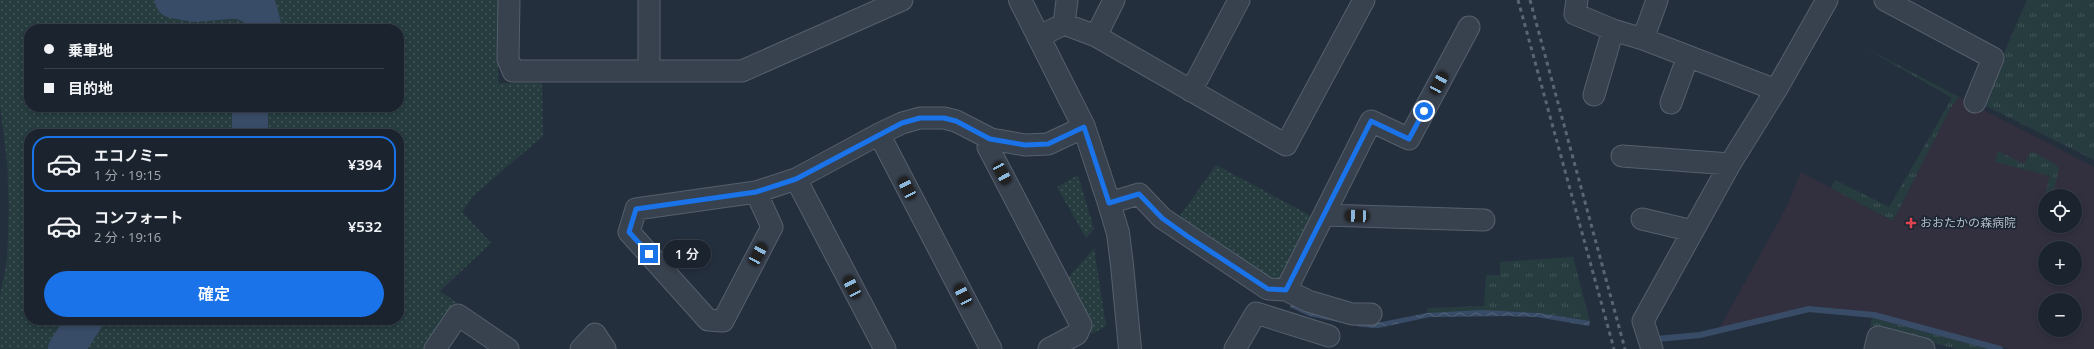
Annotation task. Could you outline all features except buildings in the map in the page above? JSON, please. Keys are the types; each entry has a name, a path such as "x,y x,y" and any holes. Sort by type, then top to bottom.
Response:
{"street":[{"path":"509,0 508,59 512,71 742,71 892,2"},
{"path":"649,0 649,70"},
{"path":"1020,0 1084,127 1109,203 1118,233 1130,349"},
{"path":"1064,24 1067,0"},
{"path":"1096,36 1114,0"},
{"path":"1191,91 1239,0"},
{"path":"1038,37 1064,24 1096,36 1286,145 1364,0"},
{"path":"1577,0 1575,14 1613,30 1643,39 1776,90"},
{"path":"1643,39 1657,0"},
{"path":"1652,349 1643,321 1730,164 1776,90 1827,0"},
{"path":"1885,0 1993,58 1974,102"},
{"path":"1235,349 1256,313 1277,290 1325,215 1371,121 1409,139 1469,27"},
{"path":"1594,95 1613,30"},
{"path":"1671,103 1688,56"},
{"path":"756,192 772,227 722,321 708,320 629,232 636,209 756,192 796,179 879,134 902,123 920,118 944,118 956,121 990,139 1025,145 1048,144 1084,127"},
{"path":"879,134 991,349"},
{"path":"990,139 988,147 1081,325 1077,334 1049,349"},
{"path":"1622,156 1730,164"},
{"path":"796,179 885,349"},
{"path":"1109,203 1139,194 1162,218 1277,290 1352,314 1370,314"},
{"path":"1325,215 1484,220"},
{"path":"1642,219 1693,231"},
{"path":"1256,313 1329,336"},
{"path":"435,349 458,315 508,349"},
{"path":"581,349 595,334 605,349"},
{"path":"1875,349 1878,337 1924,349"}],"shaded area":[{"name":"おおたかの森病院","path":"1959,97 2094,167 2094,349 2010,349 1877,313 1814,306 1719,329 1786,208 1801,172 1893,221 1951,107"}],"green space":[{"path":"0,0 500,0 498,83 542,83 543,136 473,196 462,212 491,243 440,291 457,303 425,349 0,349 0,296 7,260 9,208 7,163 0,105"},
{"path":"2027,0 2094,0 2094,160 1982,104"},
{"path":"1862,46 1959,97 1951,107 1893,221 1831,188 1835,180 1889,207 1952,98"},
{"path":"1998,151 2024,164 2031,151 2055,164 2059,168 2054,189 2047,189 2050,176 1995,162"},
{"path":"1216,165 1313,217 1281,278 1270,278 1177,220"},
{"path":"1078,175 1094,229 1086,238 1057,187"},
{"path":"1094,248 1106,326 1092,334 1066,286 1068,278"},
{"path":"1573,257 1590,321 1539,313 1509,311 1427,313 1427,308 1484,306 1486,275 1500,275 1500,262"},
{"path":"1872,318 1989,349 1956,349 1870,326"}],"water":[{"path":"1293,302 1355,321 1377,323 1427,313 1483,310 1539,313 1590,321 1589,326 1537,317 1430,317 1378,328 1362,327 1309,316 1290,307"}],"waterway":[{"path":"173,0 195,4 238,0"},
{"path":"238,0 259,9 263,24"},
{"path":"250,112 250,129"},
{"path":"1657,339 1700,335 1809,309 1874,315 2000,349"},
{"path":"66,349 82,325"}],"railway":[{"path":"1518,0 1614,349"},
{"path":"1530,0 1625,349"}],"place":[{"name":"おおたかの森病院","path":"1911,223"}],"route":[{"path":"649,254 629,232 636,209 756,192 796,179 902,123 920,118 944,118 956,121 990,139 1010,144 1025,145 1048,144 1084,127 1109,203 1139,194 1162,218 1268,289 1286,290 1371,121 1409,139 1424,111"}]}
